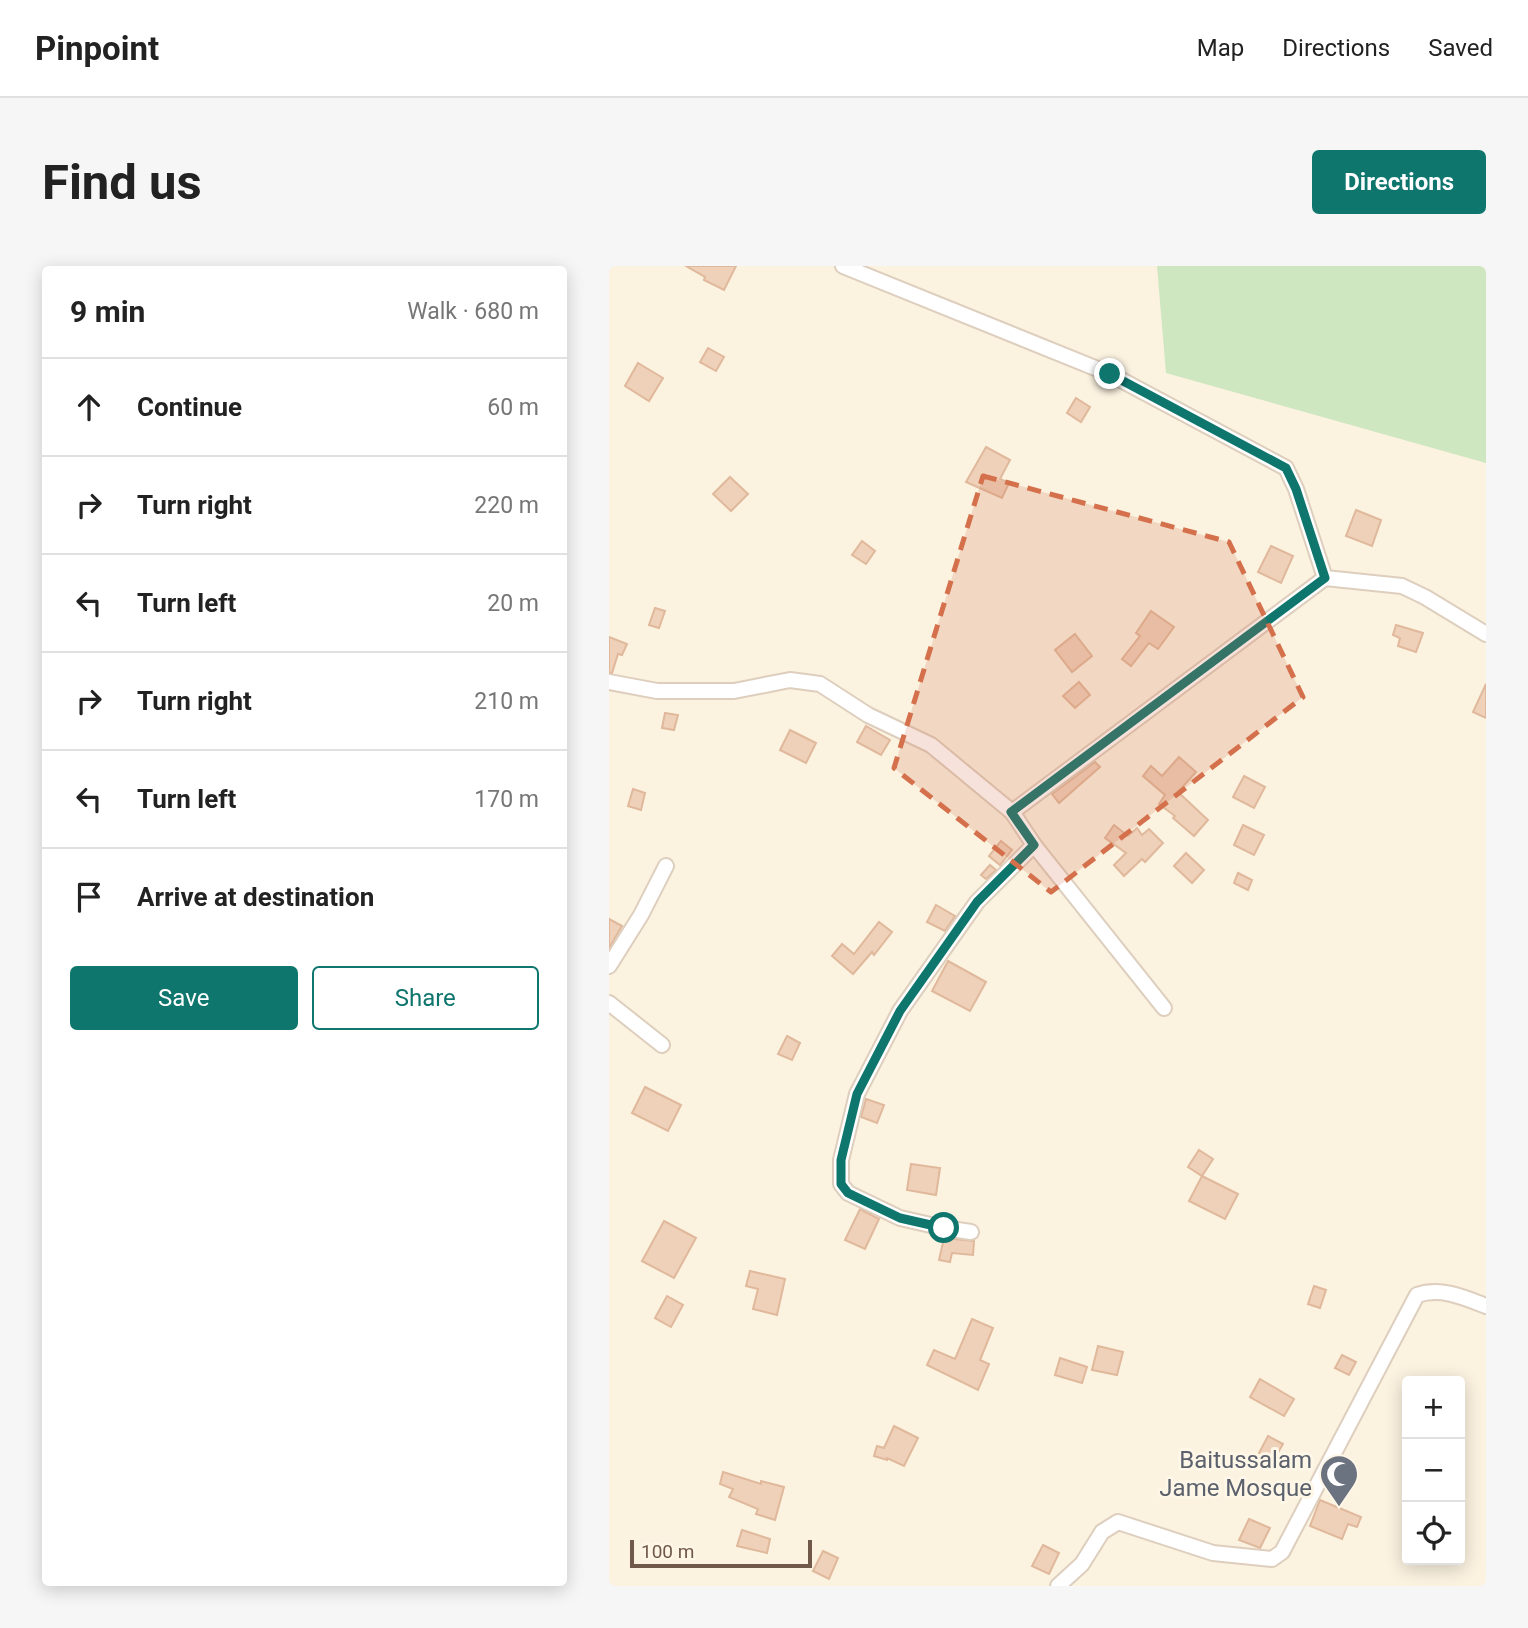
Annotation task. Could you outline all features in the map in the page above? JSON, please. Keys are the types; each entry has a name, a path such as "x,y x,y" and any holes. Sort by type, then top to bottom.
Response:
{"street":[{"path":"843,266 1110,374 1286,468 1296,489 1325,578"},
{"path":"1011,812 1325,578 1402,586 1486,634"},
{"path":"609,682 657,691 734,691 790,680 820,684 868,715 931,745 1011,812 1034,845 1164,1008"},
{"path":"971,1231 900,1218 848,1193 841,1184 841,1160 857,1094 900,1011 977,902 1034,845"},
{"path":"609,966 642,915 666,866"},
{"path":"609,1003 662,1045"},
{"path":"1058,1586 1082,1564 1102,1532 1118,1522 1213,1553 1272,1559 1282,1552 1417,1295 1430,1291 1448,1293 1486,1306"}],"highlighted area":[{"path":"983,476 1229,542 1303,697 1051,892 894,768"}],"green space":[{"path":"1157,266 1486,266 1486,463 1166,373"}],"building":[{"path":"686,266 736,266 724,290 704,280 705,277"},
{"path":"708,348 724,357 716,371 700,362"},
{"path":"638,363 663,378 649,401 625,386"},
{"path":"1076,398 1090,407 1081,422 1067,413"},
{"path":"986,447 1010,460 1000,479 1009,483 1002,498 966,482"},
{"path":"730,477 748,494 731,511 713,494"},
{"path":"1356,510 1381,520 1372,546 1346,536"},
{"path":"862,541 875,551 866,564 852,555"},
{"path":"1271,546 1293,556 1281,583 1258,572"},
{"path":"655,608 665,611 659,628 649,625"},
{"path":"1151,611 1174,627 1158,649 1149,643 1131,666 1122,659 1140,636 1136,633"},
{"path":"1396,625 1423,633 1416,652 1398,646 1400,638 1393,635"},
{"path":"1075,634 1092,656 1072,672 1055,650"},
{"path":"609,637 627,644 622,655 618,654 612,673 609,673"},
{"path":"1079,682 1090,695 1075,708 1063,696"},
{"path":"1486,684 1486,718 1473,712"},
{"path":"665,713 678,715 674,730 662,728"},
{"path":"866,726 890,740 881,755 857,742"},
{"path":"790,730 816,743 806,763 780,750"},
{"path":"1179,757 1196,772 1178,792 1208,820 1194,836 1159,804 1165,795 1143,776 1151,766 1162,776"},
{"path":"1095,762 1100,767 1059,803 1052,794"},
{"path":"1244,776 1265,787 1254,808 1233,797"},
{"path":"633,789 645,793 641,810 628,806"},
{"path":"1114,825 1128,836 1137,828 1142,835 1149,829 1163,843 1145,862 1142,859 1124,876 1114,865 1126,853 1105,838"},
{"path":"1243,825 1264,835 1254,855 1234,845"},
{"path":"1001,841 1012,850 1000,865 989,856"},
{"path":"1186,853 1204,870 1192,883 1174,866"},
{"path":"990,865 996,870 986,879 981,875"},
{"path":"1238,873 1252,880 1248,890 1234,883"},
{"path":"936,905 955,916 945,931 927,922"},
{"path":"609,919 622,926 609,948"},
{"path":"879,922 892,932 874,955 872,952 853,974 832,956 842,944 854,954"},
{"path":"948,961 986,982 970,1011 932,991"},
{"path":"787,1036 800,1043 792,1060 778,1054"},
{"path":"645,1087 681,1105 668,1131 632,1113"},
{"path":"866,1099 884,1105 877,1123 861,1117"},
{"path":"1199,1150 1213,1159 1202,1176 1188,1167"},
{"path":"911,1164 940,1168 936,1195 907,1190"},
{"path":"1202,1176 1238,1194 1225,1219 1189,1201"},
{"path":"860,1209 879,1219 865,1249 845,1240"},
{"path":"664,1221 696,1238 674,1278 642,1261"},
{"path":"944,1238 974,1241 973,1255 952,1253 950,1262 939,1260"},
{"path":"750,1271 785,1279 777,1315 753,1309 758,1289 746,1286"},
{"path":"1314,1286 1326,1290 1320,1308 1308,1304"},
{"path":"667,1296 683,1305 671,1327 655,1318"},
{"path":"972,1319 993,1328 980,1360 989,1364 978,1390 927,1365 934,1350 955,1359"},
{"path":"1098,1346 1123,1352 1117,1375 1092,1370"},
{"path":"1342,1355 1356,1362 1349,1375 1335,1368"},
{"path":"1060,1358 1087,1367 1082,1383 1055,1375"},
{"path":"1260,1379 1294,1399 1284,1416 1250,1397"},
{"path":"894,1426 918,1438 904,1466 887,1458 874,1456 877,1446 884,1448"},
{"path":"1268,1436 1283,1444 1273,1461 1259,1453"},
{"path":"723,1472 761,1484 761,1481 784,1487 775,1520 756,1514 758,1509 729,1497 733,1489 720,1484"},
{"path":"1320,1500 1361,1517 1357,1527 1348,1524 1342,1539 1310,1526"},
{"path":"1249,1519 1270,1528 1260,1548 1239,1540"},
{"path":"742,1530 770,1539 767,1553 737,1546"},
{"path":"1043,1545 1059,1553 1049,1574 1032,1566"},
{"path":"823,1551 838,1558 829,1579 813,1571"}],"place":[{"name":"Baitussalam Jame Mosque","path":"1339,1508"}],"route":[{"path":"944,1228 900,1218 848,1193 841,1184 841,1160 857,1094 900,1011 977,902 1034,845 1011,812 1325,578 1296,489 1286,468 1110,374"}]}
